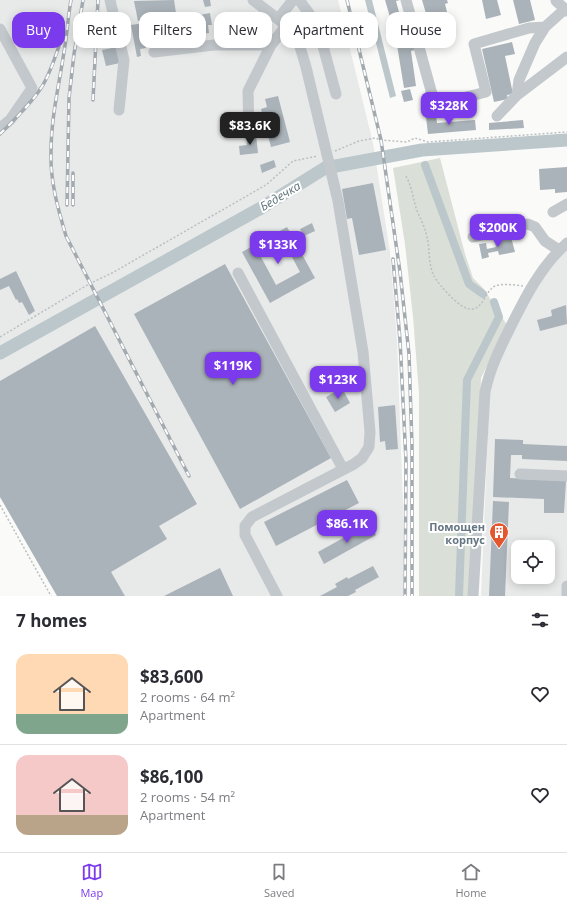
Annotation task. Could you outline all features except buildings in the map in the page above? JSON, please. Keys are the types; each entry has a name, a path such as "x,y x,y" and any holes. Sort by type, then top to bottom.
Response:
{"street":[{"path":"110,0 124,60 119,110"},
{"path":"253,0 280,20"},
{"path":"287,12 292,0"},
{"path":"299,0 317,24 336,94"},
{"path":"406,0 435,105 486,92 474,44 529,28 545,27"},
{"path":"517,95 519,80 535,43 545,27 566,10 556,0"},
{"path":"272,43 280,26"},
{"path":"0,29 32,88 10,120 0,128"},
{"path":"154,52 214,45"},
{"path":"249,132 248,91 270,48"},
{"path":"277,596 245,535 245,526 252,517 354,464 362,458 369,448 370,432 363,352 338,201 300,48"},
{"path":"497,116 517,95 567,57"},
{"path":"553,212 567,204"},
{"path":"473,237 528,224 535,227 545,241 563,247 541,272 530,288 494,362 485,392 473,596"},
{"path":"238,273 343,469"},
{"path":"520,474 567,476"},
{"path":"567,586 567,596"}],"path":[{"path":"0,337 266,185 293,161 327,157 359,142 375,138 381,140 407,142 415,138 428,142 567,132"},
{"path":"406,176 410,183 417,210 427,237 430,265 434,276 457,304 466,309 473,310 481,304 494,287 516,285 530,288"},
{"path":"0,505 52,596"}],"shaded area":[{"path":"0,0 338,0 341,12 280,12 280,48 350,48 373,143 390,252 397,340 403,505 403,596 62,596 0,497"},
{"path":"365,0 372,0 375,12 368,12"},
{"path":"378,24 396,96 390,98 377,48"},
{"path":"440,158 465,254 473,278 484,289 507,325 481,378 473,596 419,596 419,393 405,244 393,168"},
{"path":"567,249 567,596 481,596 490,385 499,362 539,283"}],"waterway":[{"name":"Бедечка","path":"0,353 261,208 325,168 422,150 567,140"},
{"path":"425,165 469,284 483,294"},
{"path":"459,596 467,380 499,317 494,302"}],"railway":[{"path":"71,0 51,139 51,163 57,205 66,236 189,476"},
{"path":"67,205 69,98 74,54 83,0"},
{"path":"93,100 98,0"},
{"path":"347,0 381,140 400,272 409,354 412,446 412,596"},
{"path":"0,134 37,94 44,83 59,48"},
{"path":"73,173 73,205"},
{"path":"393,259 400,340 406,461 405,596"}],"place":[{"name":"Помощен корпус","path":"499,549"}]}
